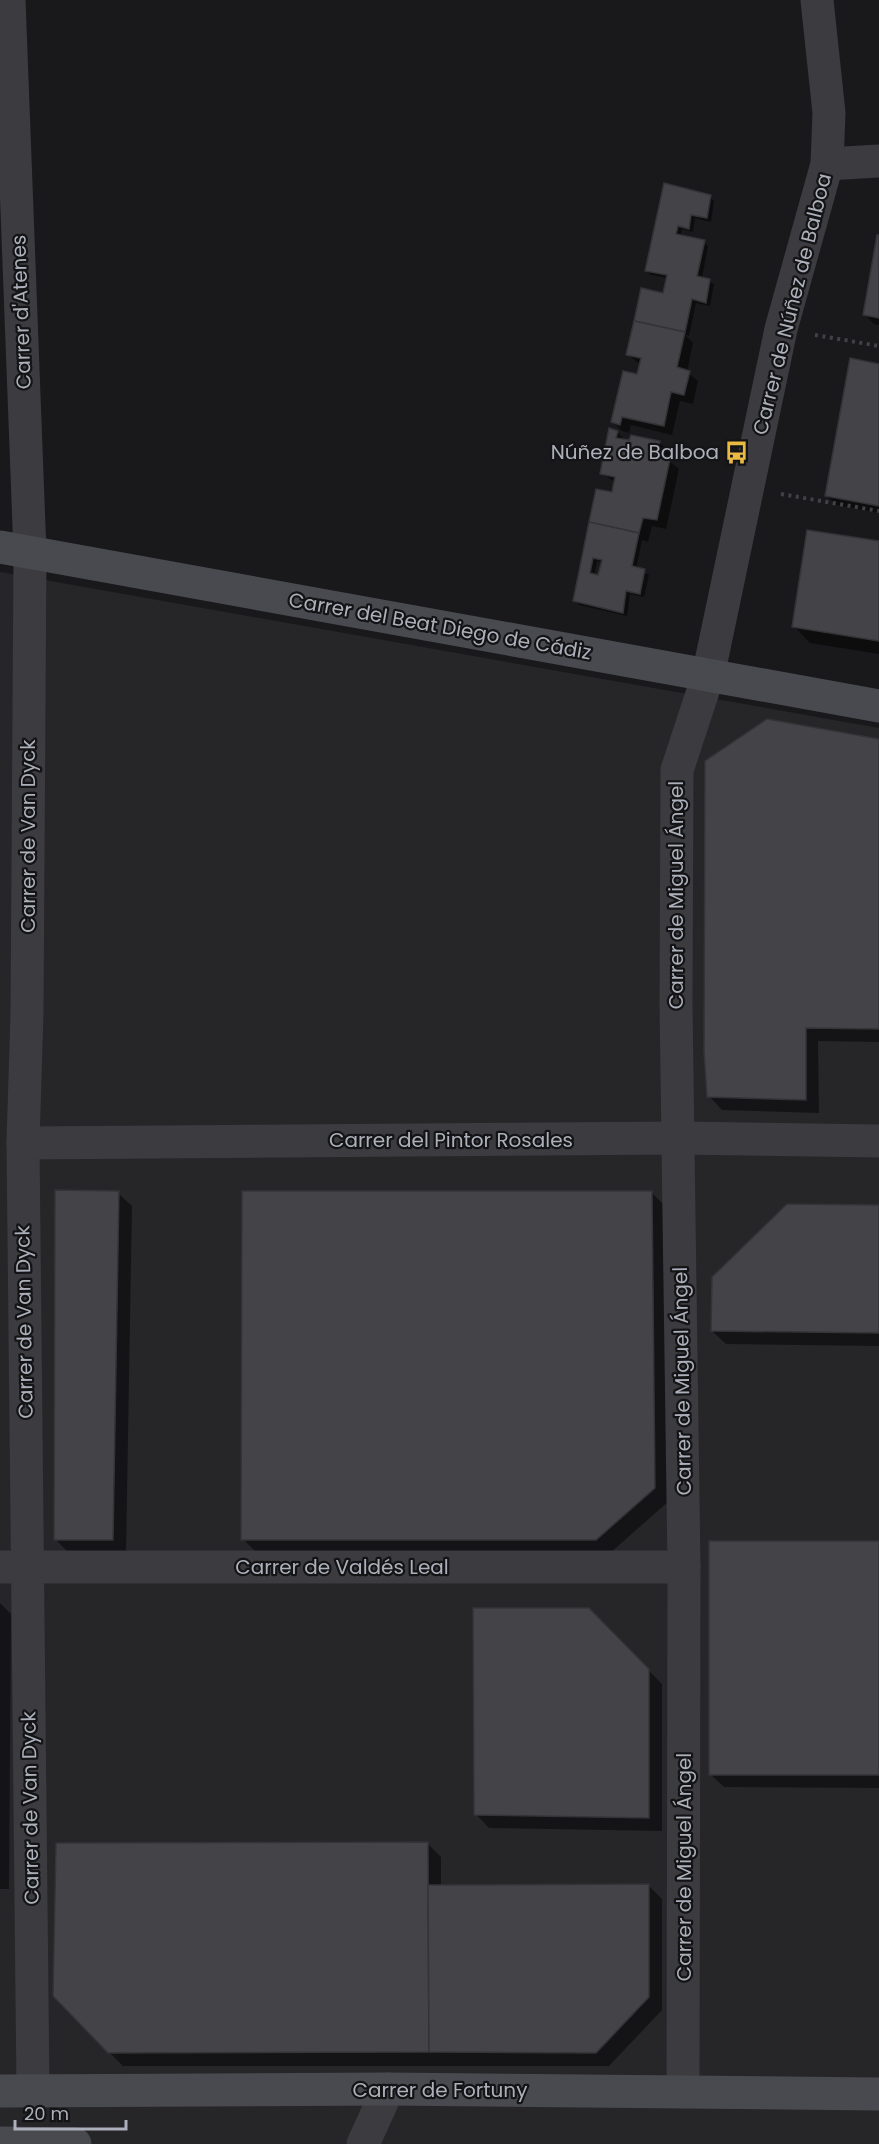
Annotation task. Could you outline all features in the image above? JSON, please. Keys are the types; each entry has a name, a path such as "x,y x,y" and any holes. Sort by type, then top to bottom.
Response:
{"street":[{"name":"Carrer d'Atenes","path":"9,0 15,550"},
{"name":"Carrer de Núñez de Balboa","path":"708,675 781,330 827,164 829,113 817,0"},
{"path":"827,164 879,161"},
{"name":"Carrer del Beat Diego de Cádiz","path":"15,550 879,706"},
{"name":"Carrer de Van Dyck","path":"15,550 14,1014 22,1143 13,1567 33,2091"},
{"name":"Carrer de Miguel Ángel","path":"683,2092 684,1567 676,1004 677,770 708,675"},
{"name":"Carrer del Pintor Rosales","path":"22,1143 679,1138 879,1141"},
{"name":"Carrer de Valdés Leal","path":"13,1567 684,1567"},
{"path":"363,2144 388,2089"},
{"name":"Carrer de Fortuny","path":"0,2091 388,2089 879,2094"},
{"path":"0,2143 75,2144"}],"path":[{"path":"814,335 879,346"},
{"path":"777,494 879,511"}],"shaded area":[{"path":"0,572 879,728 879,2144 0,2144"}],"building":[{"path":"664,183 711,195 707,218 691,215 689,229 678,226 676,234 705,240 697,276 710,279 706,303 692,299 685,332 634,321 641,288 663,293 667,275 645,271"},
{"path":"877,235 879,235 879,318 863,315"},
{"path":"634,321 685,332 677,367 690,371 684,395 671,392 664,426 622,417 620,425 611,422 623,371 637,374 641,358 626,355"},
{"path":"850,358 879,364 879,506 825,496"},
{"path":"609,428 618,431 616,438 629,440 631,435 660,441 657,456 670,459 657,520 643,518 639,533 589,522 596,489 612,492 615,477 600,474"},
{"path":"589,522 639,533 632,566 645,569 640,594 626,591 623,613 573,601","holes":["593,558 602,560 598,575 590,573"]},
{"path":"807,530 879,541 879,641 792,627"},
{"path":"767,719 879,739 879,1029 806,1028 806,1100 707,1097 704,1051 705,761"},
{"path":"55,1190 119,1191 113,1540 54,1540"},
{"path":"242,1191 652,1191 655,1488 596,1540 241,1540"},
{"path":"787,1204 879,1205 879,1333 711,1331 712,1277"},
{"path":"709,1541 879,1541 879,1775 709,1775"},
{"path":"473,1608 589,1608 649,1669 649,1818 474,1815"},
{"path":"428,1842 429,2052 108,2053 53,1996 56,1843"},
{"path":"649,1884 649,1997 596,2053 429,2052 428,1885"}],"place":[{"name":"Núñez de Balboa","path":"737,452"}]}
